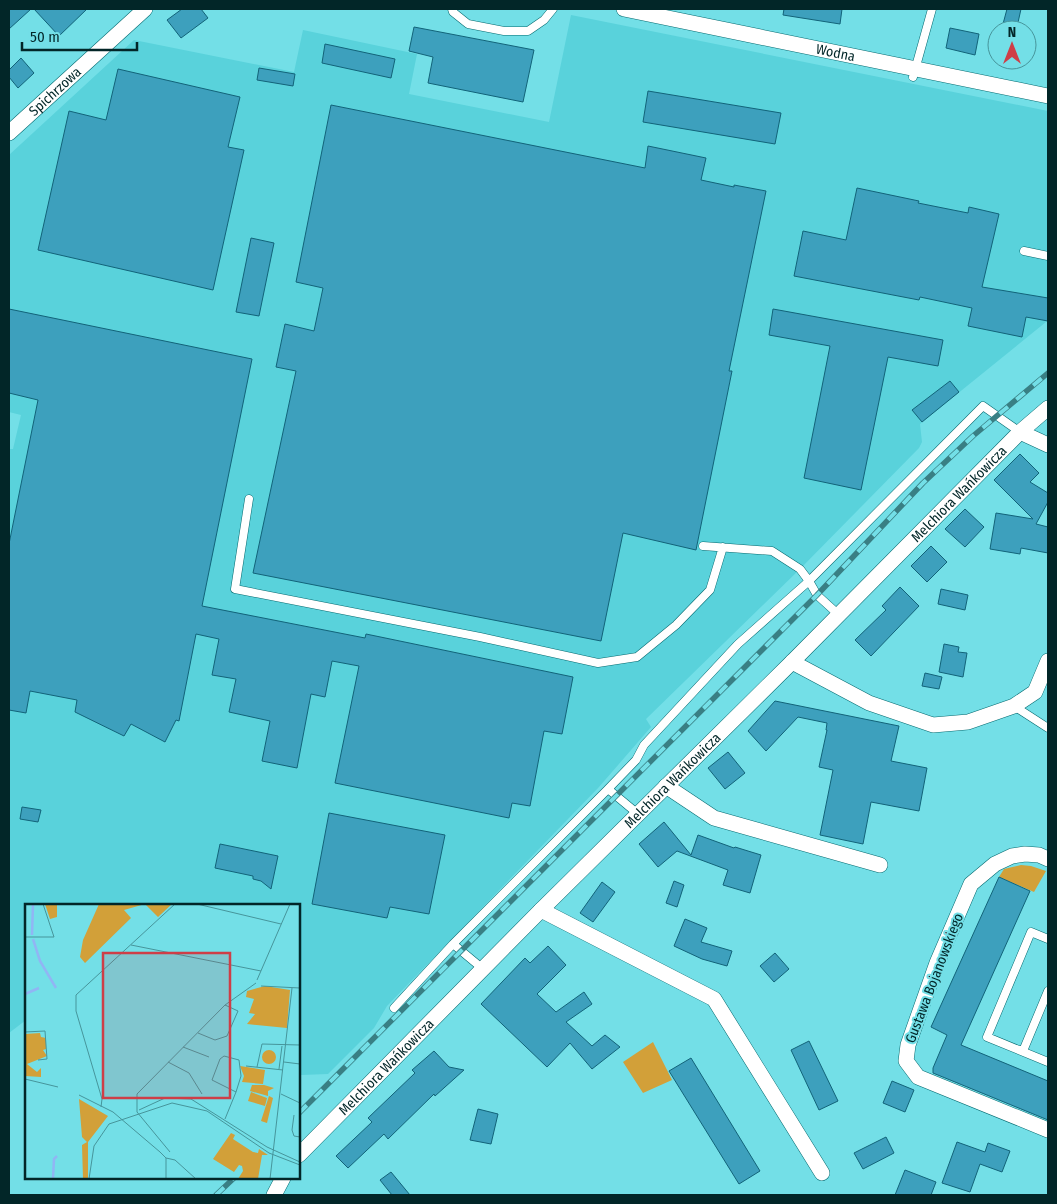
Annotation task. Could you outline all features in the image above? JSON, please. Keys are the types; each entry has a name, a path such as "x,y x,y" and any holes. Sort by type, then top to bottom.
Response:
{"street":[{"name":"Spichrzowa","path":"9,133 145,9"},
{"name":"Wodna","path":"624,9 914,74 1048,96"},
{"name":"Melchiora Wańkowicza","path":"300,1153 1020,432 1048,408"},
{"path":"1020,432 1048,445"},
{"path":"792,662 869,703 933,724 968,722 1014,706 1035,692 1048,661"},
{"path":"666,786 714,818 880,864"},
{"name":"Gustawa Bojanowskiego","path":"1048,859 1039,855 1025,854 1012,856 995,864 971,884 937,963 908,1045 906,1061 918,1077 1048,1130"},
{"path":"541,910 714,999 822,1173"},
{"path":"274,1195 282,1179"}],"lane":[{"path":"452,9 468,24 504,31 528,31 544,20 553,9"},
{"path":"914,74 932,9"},
{"path":"1024,251 1048,256"},
{"path":"394,1008 453,944 636,760 644,745 738,644 809,581 983,406 1020,432"},
{"path":"249,499 235,589 480,637 598,663 637,657 676,625 710,590 724,547"},
{"path":"703,546 772,551 800,568 817,594 839,615"},
{"path":"1014,706 1048,728"},
{"path":"608,789 638,814"},
{"path":"1048,939 1031,932 987,1037 1048,1062"},
{"path":"453,944 483,969"},
{"path":"1023,1051 1048,991"}],"shaded area":[{"path":"571,15 1048,111 1048,322 920,424 922,442 919,448 800,569 646,719 651,727 599,787 387,1006 374,1028 328,1074 300,1074 300,904 25,904 25,1021 9,1033 9,449 13,449 21,415 9,412 9,155 134,40 294,72 303,30 417,54 409,94 549,122"},
{"path":"1021,865 1046,871 1034,892 999,877 1004,869"},
{"path":"653,1042 672,1080 643,1093 623,1062"}],"building":[{"path":"9,9 31,9 9,29"},
{"path":"34,9 87,9 59,36"},
{"path":"182,9 201,9 208,18 181,38 167,20"},
{"path":"784,9 842,9 840,24 783,15"},
{"path":"1007,9 1021,9 1019,20 1004,20"},
{"path":"414,27 534,50 523,102 428,83 433,57 409,51"},
{"path":"950,28 979,34 975,55 946,48"},
{"path":"325,44 395,59 391,78 322,63"},
{"path":"21,58 34,73 18,88 9,77 9,70"},
{"path":"259,68 295,74 293,86 257,80"},
{"path":"118,69 240,97 228,147 244,150 213,290 38,250 69,111 106,120"},
{"path":"648,91 781,113 775,144 643,122"},
{"path":"331,105 645,168 648,146 706,158 701,180 766,191 729,371 732,371 696,550 623,533 601,641 253,573 296,371 276,367 285,324 314,331 323,288 296,282"},
{"path":"857,188 968,213 969,207 999,214 982,287 1048,298 1048,321 1026,317 1022,337 968,326 972,308 920,297 919,300 794,276 803,231 846,240"},
{"path":"251,238 274,243 259,316 236,312"},
{"path":"9,309 252,359 202,606 365,638 366,634 573,677 562,734 544,731 530,806 512,803 509,818 335,783 359,666 332,661 325,697 311,694 297,768 262,761 270,721 229,712 236,679 212,675 219,639 196,634 179,721 176,720 165,742 131,724 124,736 75,712 77,700 30,691 26,713 9,710 9,544 38,400 9,393"},
{"path":"773,309 943,340 938,366 888,357 861,490 804,478 830,346 769,335"},
{"path":"950,381 959,392 922,422 912,410"},
{"path":"1020,454 1039,473 1030,482 1048,493 1048,502 1036,524 1048,527 1048,553 1021,548 1020,554 990,549 996,513 1033,519 994,480"},
{"path":"965,509 984,527 965,547 945,529"},
{"path":"931,546 947,562 927,582 911,566"},
{"path":"900,587 919,606 871,656 855,640 886,610 882,606"},
{"path":"941,589 968,595 965,610 938,604"},
{"path":"944,644 959,647 958,652 967,653 963,677 939,672"},
{"path":"925,673 942,677 939,689 922,686"},
{"path":"775,701 899,726 891,761 927,768 919,811 871,802 863,844 820,835 833,770 819,767 827,723 798,717 766,751 748,731"},
{"path":"728,752 745,773 725,789 708,768"},
{"path":"22,807 41,810 38,822 20,819"},
{"path":"329,813 445,835 429,914 390,907 387,918 312,904"},
{"path":"664,822 691,855 698,835 761,855 750,893 723,885 728,870 677,851 658,867 639,844"},
{"path":"220,844 278,856 271,889 261,881 253,879 253,876 215,868"},
{"path":"999,877 1030,891 961,1045 1048,1081 1048,1120 933,1073 933,1068 947,1035 931,1027"},
{"path":"674,881 684,885 677,907 666,903"},
{"path":"602,882 615,892 593,922 580,913"},
{"path":"685,919 707,928 701,942 732,951 727,966 702,959 674,946"},
{"path":"548,946 566,965 537,994 556,1012 584,992 592,1004 566,1022 592,1046 605,1035 620,1047 592,1069 570,1043 547,1067 481,1004 525,958 530,963"},
{"path":"775,953 789,969 774,982 760,966"},
{"path":"809,1041 838,1101 819,1110 791,1050"},
{"path":"434,1051 449,1067 464,1070 435,1096 434,1094 388,1139 384,1134 348,1168 336,1156 372,1122 368,1118 415,1073 412,1070"},
{"path":"691,1058 760,1171 739,1184 669,1071"},
{"path":"892,1081 914,1090 905,1112 883,1103"},
{"path":"478,1109 498,1114 491,1144 470,1140"},
{"path":"886,1137 894,1153 863,1169 854,1153"},
{"path":"957,1142 985,1152 988,1143 1010,1151 1002,1172 980,1164 970,1192 942,1183"},
{"path":"905,1170 936,1182 931,1195 895,1195"},
{"path":"391,1172 410,1195 392,1195 380,1180"}],"railway":[{"path":"300,1112 817,595 923,483 973,436 1048,373"},
{"path":"216,1195 233,1179"}]}
